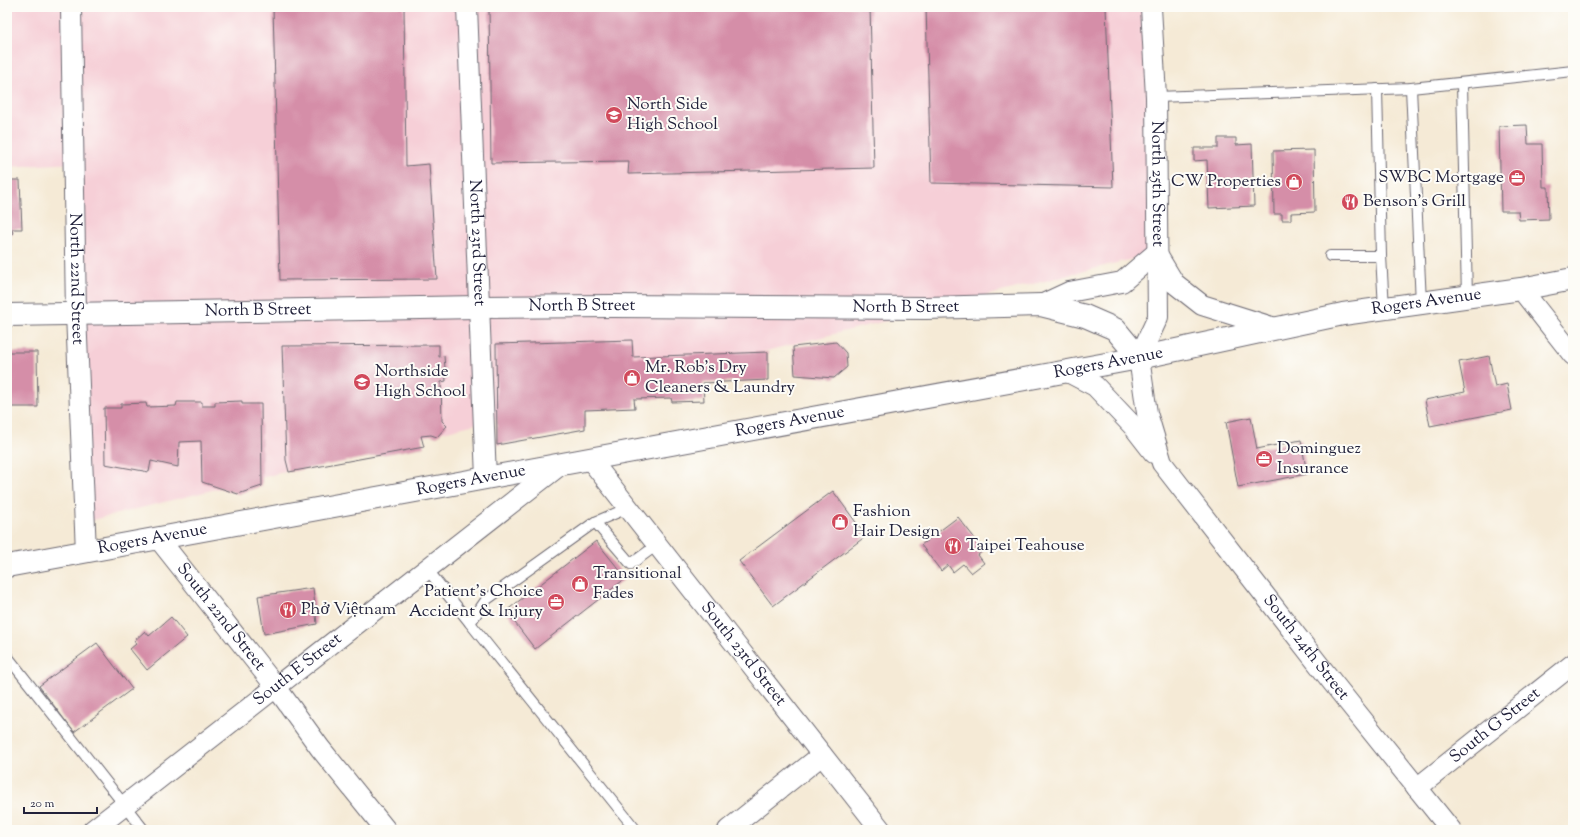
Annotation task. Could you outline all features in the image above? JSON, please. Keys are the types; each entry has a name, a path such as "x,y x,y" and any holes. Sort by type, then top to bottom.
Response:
{"main road":[{"name":"Rogers Avenue","path":"7,566 1139,358 1343,314 1521,289 1573,279"},
{"name":"North B Street","path":"7,315 478,307 613,306 926,308 1041,305 1085,316 1115,329 1139,358"}],"street":[{"name":"North 22nd Street","path":"71,7 76,314 86,552"},
{"name":"North 23rd Street","path":"467,7 486,478"},
{"name":"North 25th Street","path":"1139,358 1158,317 1156,253 1156,97 1151,7"},
{"path":"1041,305 1069,292 1122,282 1156,253 1174,283 1202,305 1274,328"},
{"path":"1521,289 1573,355"},
{"name":"South 24th Street","path":"1139,358 1147,413 1162,463"},
{"name":"South 24th Street","path":"1066,371 1095,386 1133,426 1333,683 1451,830"},
{"name":"South 23rd Street","path":"590,459 881,830"},
{"name":"South E Street","path":"93,830 124,804 276,688 560,465"},
{"name":"South 22nd Street","path":"158,538 276,688 320,748 386,830"},
{"name":"South G Street","path":"1417,788 1573,664"},
{"path":"728,830 822,755"}],"lane":[{"path":"1156,97 1411,88 1462,84 1573,71"},
{"path":"1462,84 1467,297"},
{"path":"1411,88 1421,303"},
{"path":"1377,89 1381,256 1384,308"},
{"path":"1330,256 1381,256"},
{"path":"470,623 486,600 596,522 628,508"},
{"path":"596,522 631,564 657,545"},
{"path":"427,568 636,830"},
{"path":"7,656 144,830"}],"shaded area":[{"name":"North Side High School","path":"7,7 1152,7 1156,253 85,522 74,163 7,167"}],"building":[{"path":"273,7 404,7 406,166 429,164 437,279 280,280"},
{"path":"489,7 870,7 874,168 628,174 629,161 491,163"},
{"path":"926,7 1106,7 1113,187 931,183"},
{"path":"1527,125 1528,144 1542,144 1543,187 1548,187 1549,219 1519,220 1518,211 1501,211 1499,126"},
{"path":"1218,138 1236,138 1236,145 1252,144 1254,206 1209,208 1207,160 1194,161 1194,148 1218,148"},
{"path":"1314,150 1315,212 1291,213 1291,220 1282,220 1282,214 1274,214 1273,151"},
{"path":"7,180 20,180 22,229 12,229 13,234 7,234"},
{"path":"632,340 633,357 768,352 768,380 703,383 704,401 672,402 671,398 634,399 635,408 585,410 585,429 497,445 496,344"},
{"path":"836,342 846,353 847,367 834,378 795,375 793,347"},
{"path":"439,345 439,357 444,356 446,381 441,382 442,421 447,426 437,437 431,435 421,436 424,447 289,472 286,460 282,346"},
{"path":"7,352 37,352 38,407 7,407"},
{"path":"1489,356 1495,387 1507,384 1512,410 1430,426 1425,400 1465,392 1459,362"},
{"path":"242,401 242,404 261,404 262,486 238,494 202,482 201,441 179,442 178,467 151,461 149,472 105,464 104,408 121,408 121,404 146,403 147,407 176,406 177,402 202,402 202,406 215,406 215,402"},
{"path":"1251,417 1257,449 1301,440 1307,474 1238,487 1226,422"},
{"path":"833,491 866,536 773,606 739,561"},
{"path":"958,517 984,550 978,555 984,563 971,573 963,564 953,572 948,565 941,571 921,545"},
{"path":"596,541 626,578 535,649 506,611"},
{"name":"Phở Việtnam","path":"313,588 317,624 264,634 258,596"},
{"path":"171,617 187,637 147,670 130,649 136,644 134,641 145,631 149,636"},
{"path":"97,643 132,689 74,732 39,686"}],"place":[{"name":"North Side High School","path":"614,115"},
{"name":"SWBC Mortgage","path":"1517,178"},
{"name":"CW Properties","path":"1294,182"},
{"name":"Benson's Grill","path":"1350,202"},
{"name":"Mr. Rob's Dry Cleaners & Laundry","path":"632,378"},
{"name":"Northside High School","path":"362,382"},
{"name":"Dominguez Insurance","path":"1264,459"},
{"name":"Fashion Hair Design","path":"840,522"},
{"name":"Taipei Teahouse","path":"953,546"},
{"name":"Transitional Fades","path":"580,584"},
{"name":"Patient's Choice Accident & Injury","path":"556,602"},
{"name":"Phở Việtnam","path":"288,610"}]}
